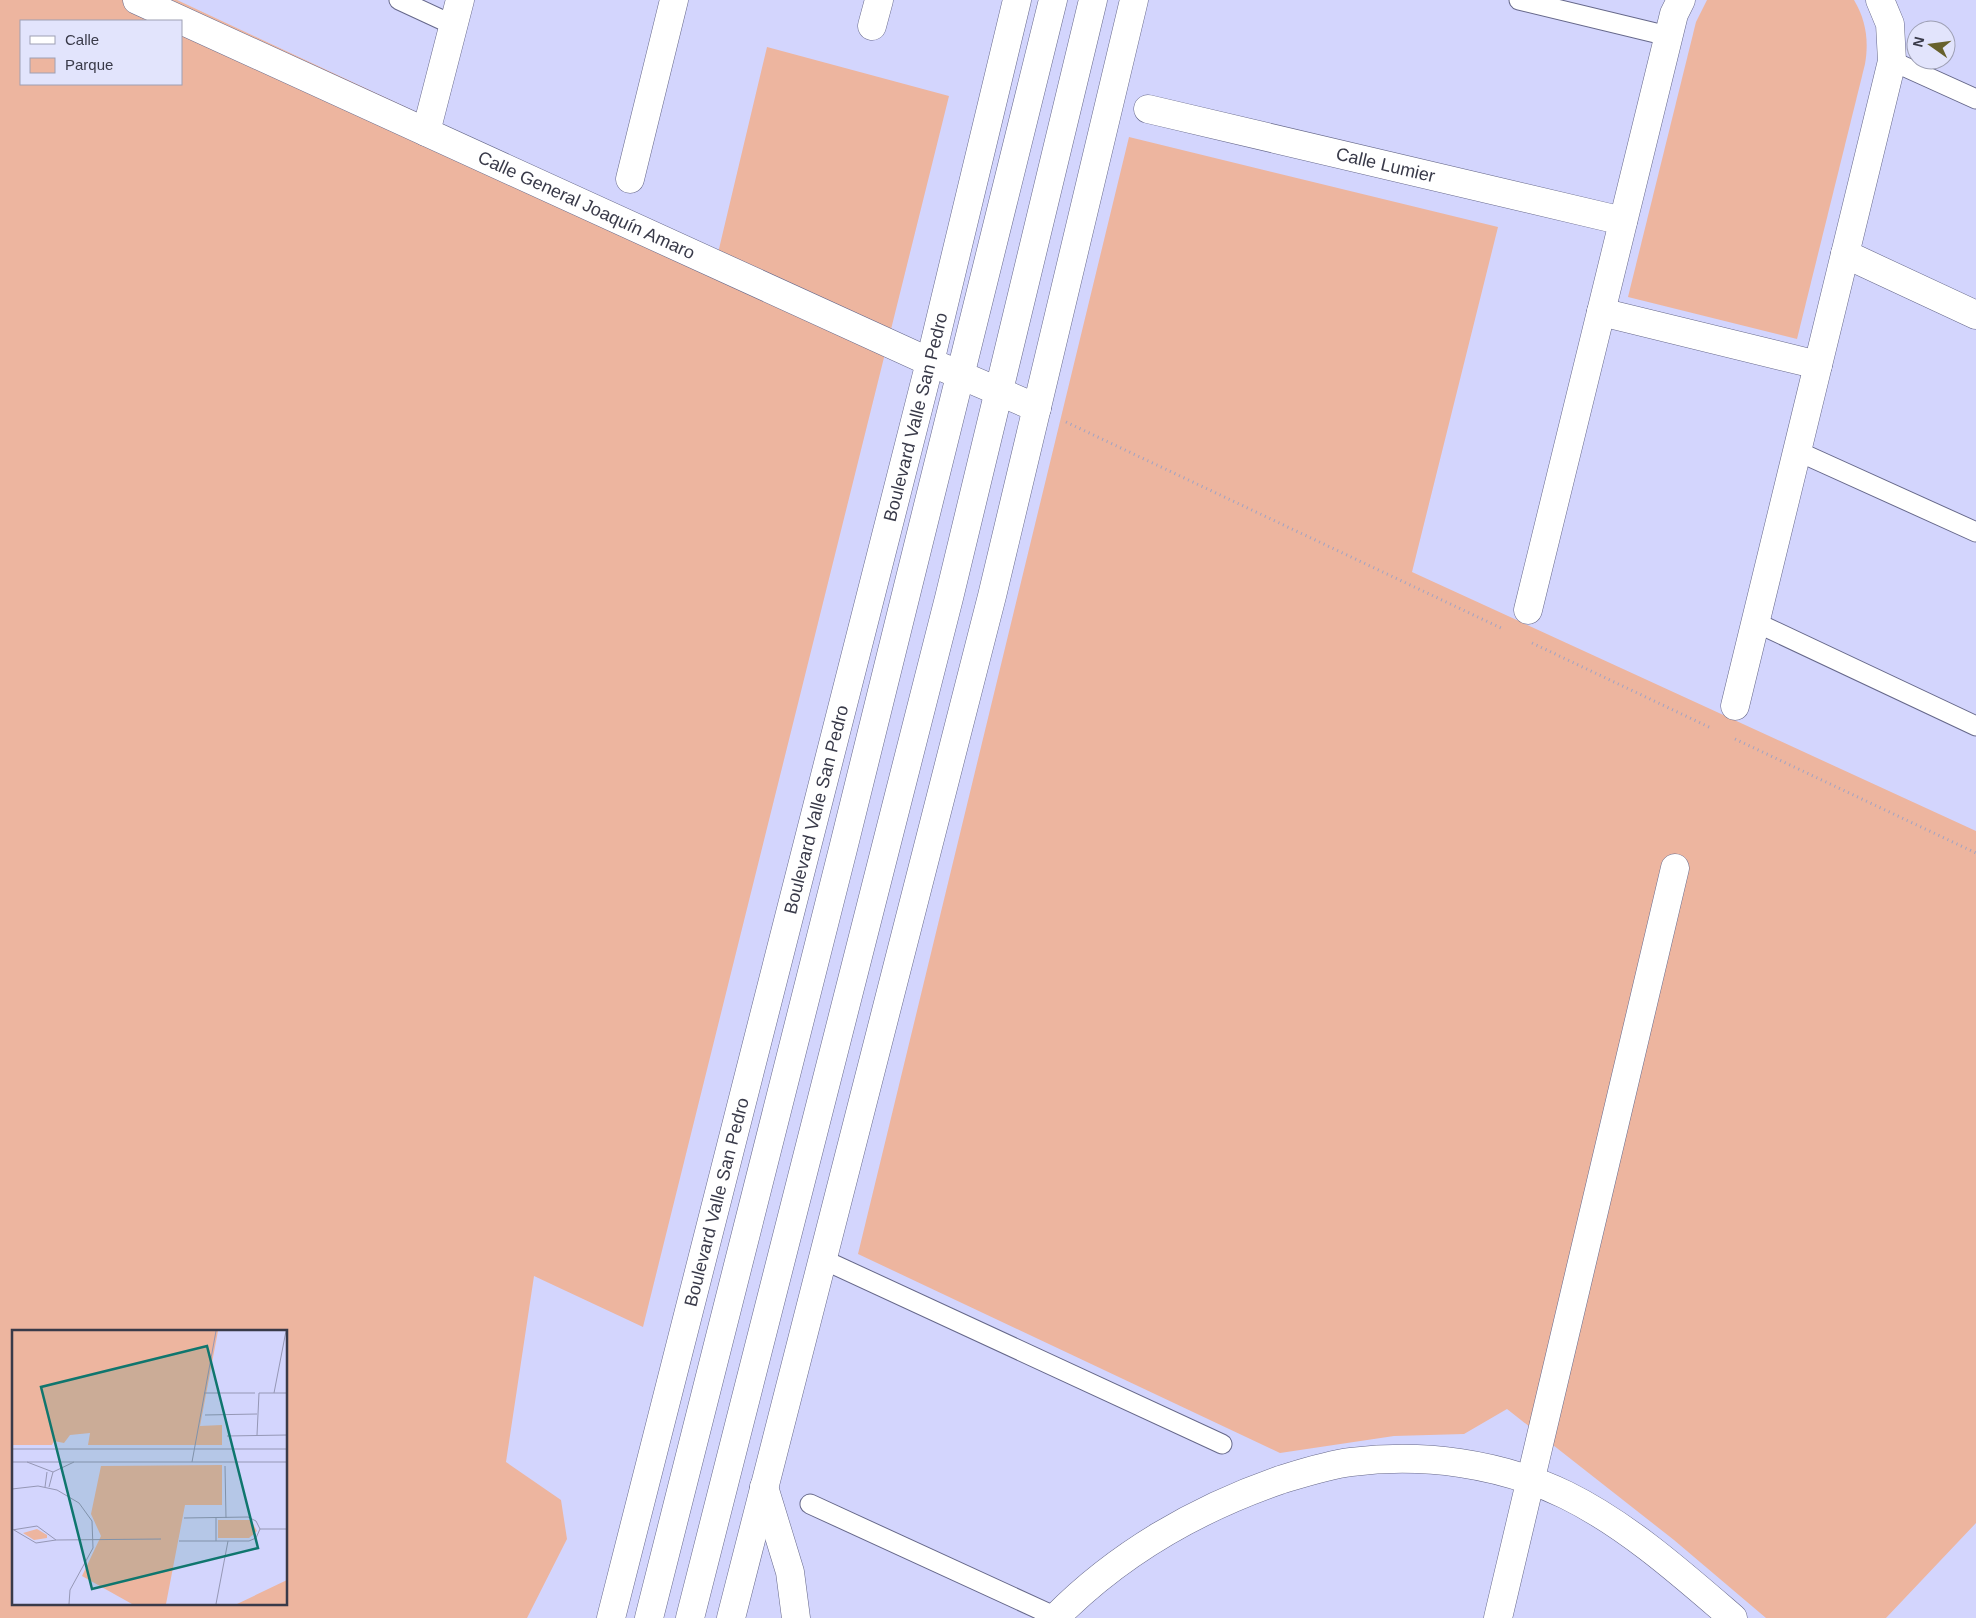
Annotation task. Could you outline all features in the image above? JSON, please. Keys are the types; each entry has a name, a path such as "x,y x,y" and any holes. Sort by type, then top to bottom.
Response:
{"main road":[{"name":"Calle General Joaquín Amaro","path":"137,0 181,20"},
{"path":"630,179 674,0"},
{"name":"Boulevard Valle San Pedro","path":"610,1618 810,840 930,362 1017,0"},
{"name":"Boulevard Valle San Pedro","path":"649,1618 1053,0"},
{"path":"690,1618 949,598 1093,0"},
{"path":"731,1618 989,606 1134,0"},
{"path":"1528,610 1668,36 1674,14 1681,0"},
{"path":"1734,706 1892,61 1890,24 1880,0"},
{"path":"426,132 456,13"},
{"name":"Calle General Joaquín Amaro","path":"182,21 930,362 1037,408"},
{"name":"Calle Lumier","path":"1148,109 1623,222"},
{"path":"1845,254 1976,315"},
{"path":"1601,312 1818,365"},
{"path":"810,840 842,849"},
{"path":"1498,1618 1675,868"},
{"path":"1055,1617 1097,1580 1149,1542 1199,1513 1243,1493 1301,1473 1350,1462 1402,1459 1442,1460 1492,1469 1531,1481 1565,1495 1598,1512 1628,1533 1734,1618"},
{"path":"764,1487 790,1572 796,1618"}],"lane":[{"path":"399,0 456,13"},
{"path":"1519,0 1668,36"},
{"path":"1892,61 1976,99"},
{"path":"1797,451 1976,532"},
{"path":"1755,622 1976,726"},
{"path":"822,1259 1222,1444"},
{"path":"810,1504 1055,1617"}],"green space":[{"path":"0,0 177,0 718,253 767,47 949,96 643,1327 534,1276 506,1462 561,1500 567,1539 527,1618 0,1618"},
{"path":"1707,0 1854,0 1864,23 1867,47 1865,64 1797,339 1628,297 1696,22"},
{"path":"1129,137 1498,227 1412,572 1976,831 1976,1523 1886,1618 1766,1618 1674,1540 1507,1409 1464,1434 1394,1436 1280,1453 858,1254"}]}
